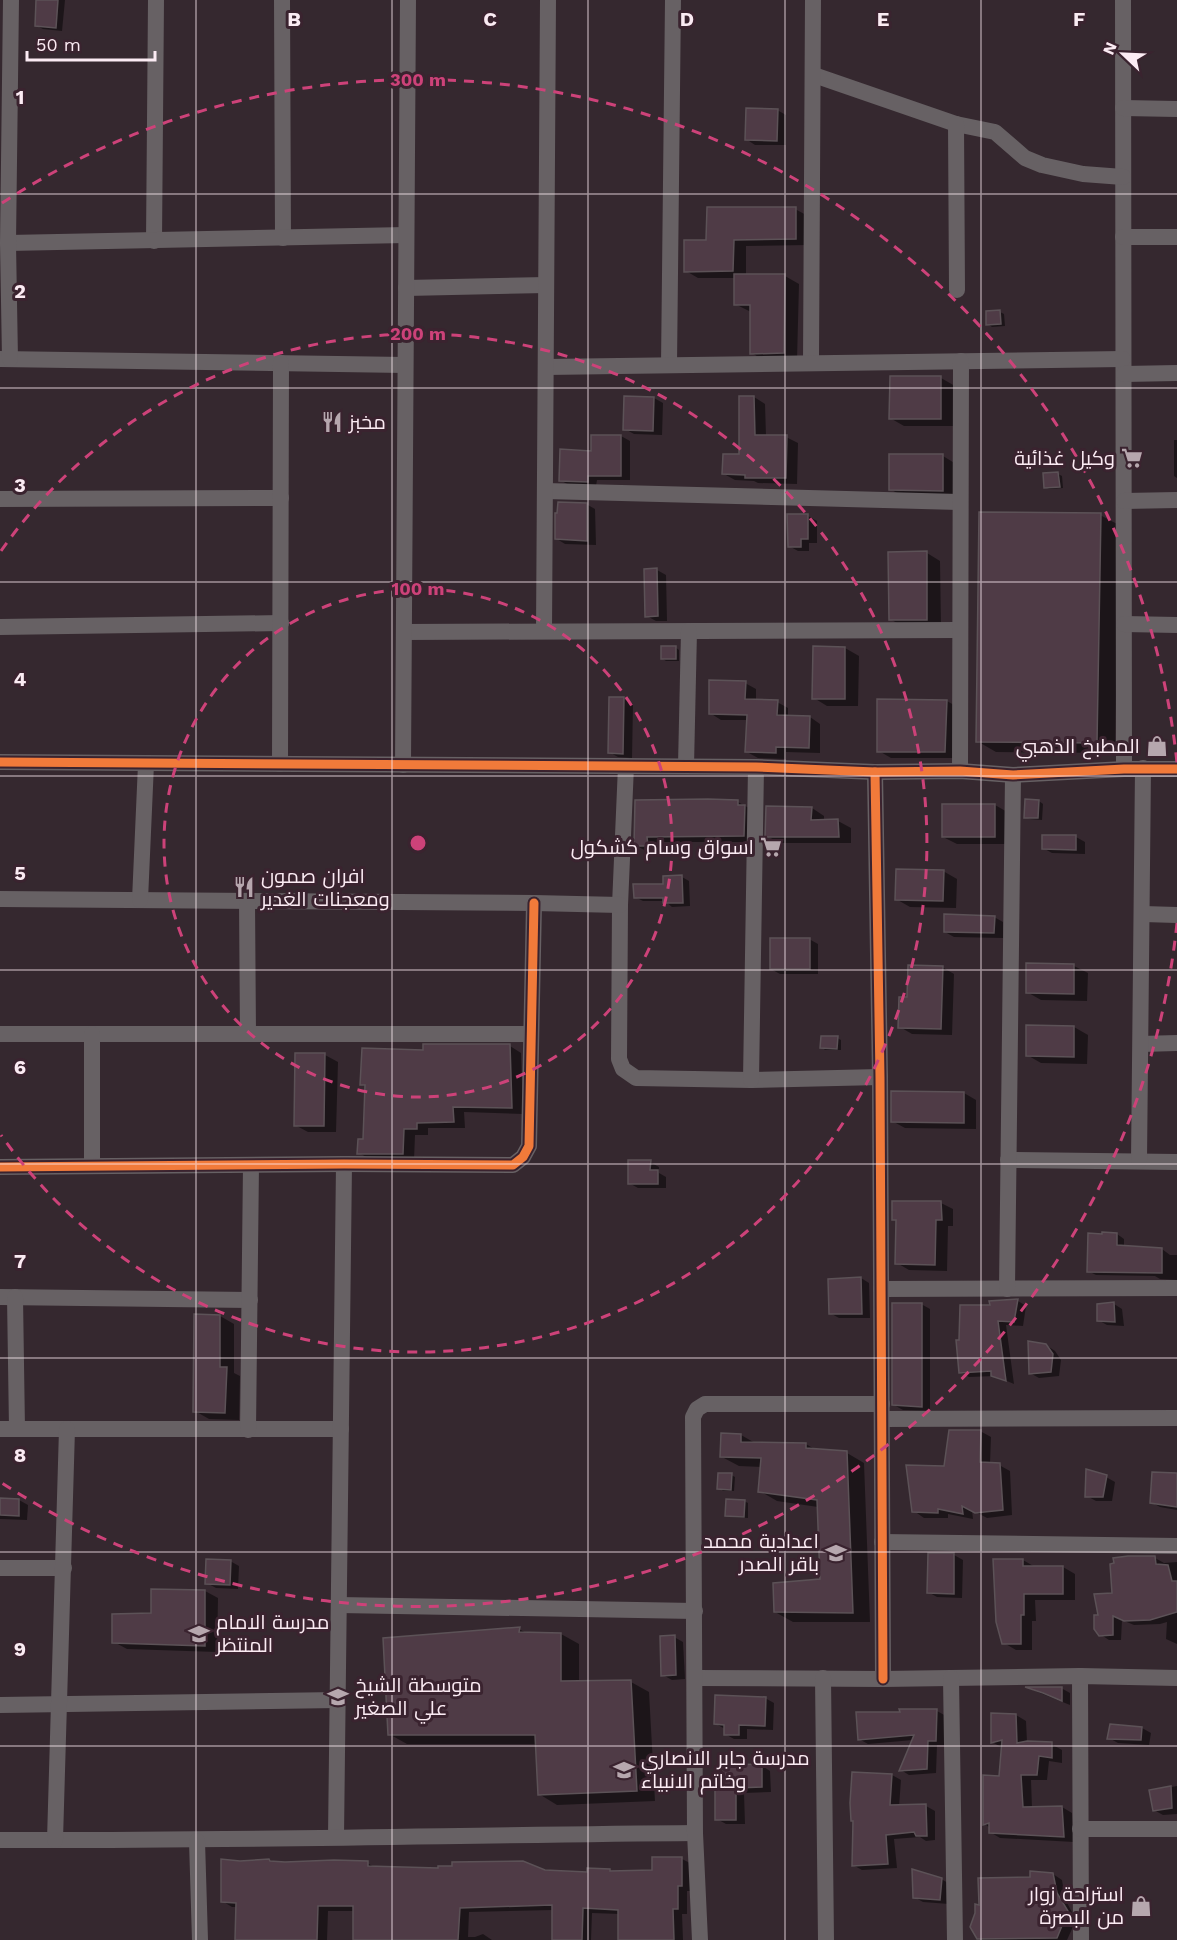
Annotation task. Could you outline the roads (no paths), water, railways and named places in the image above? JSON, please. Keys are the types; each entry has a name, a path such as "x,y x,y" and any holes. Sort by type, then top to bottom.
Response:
{"street":[{"path":"11,0 5,359 405,364"},
{"path":"154,241 156,0"},
{"path":"282,0 283,238"},
{"path":"403,765 408,0"},
{"path":"544,631 548,0"},
{"path":"669,365 673,0"},
{"path":"811,362 813,0"},
{"path":"1123,0 1124,769"},
{"path":"814,75 956,124 995,132 1025,158 1042,165 1083,174 1123,177"},
{"path":"1123,108 1177,109"},
{"path":"956,124 957,290"},
{"path":"8,243 406,234"},
{"path":"1123,237 1177,237"},
{"path":"406,288 546,285"},
{"path":"546,367 961,361 1124,366 1177,373"},
{"path":"960,771 961,361"},
{"path":"280,764 281,363"},
{"path":"545,491 959,502"},
{"path":"0,499 281,498"},
{"path":"1124,501 1177,500"},
{"path":"0,627 280,623"},
{"path":"1124,624 1177,625"},
{"path":"404,633 959,630"},
{"path":"686,766 689,631"},
{"path":"0,762 686,766 875,772 960,771 1013,775 1143,768 1177,769"},
{"path":"140,900 146,764"},
{"path":"626,766 620,905 619,1059 623,1070 636,1077 751,1080 880,1077"},
{"path":"751,1080 756,767"},
{"path":"1139,1161 1143,768"},
{"path":"875,772 880,1077 884,1679"},
{"path":"1006,1289 1013,775"},
{"path":"0,899 620,905"},
{"path":"247,901 248,1034"},
{"path":"0,1167 513,1165 523,1156 528,1146 534,903"},
{"path":"1143,914 1177,915"},
{"path":"0,1034 530,1034"},
{"path":"92,1034 92,1166"},
{"path":"1141,1044 1177,1043"},
{"path":"1008,1160 1177,1162"},
{"path":"336,1837 344,1164"},
{"path":"248,1430 251,1165"},
{"path":"881,1290 1177,1288"},
{"path":"250,1300 7,1297 8,1429 341,1430"},
{"path":"700,1940 695,1833 693,1417 697,1408 714,1403 882,1411 1177,1418"},
{"path":"55,1840 57,1704 64,1568 67,1429"},
{"path":"882,1542 1177,1546"},
{"path":"0,1568 64,1568"},
{"path":"339,1605 695,1611"},
{"path":"695,1678 884,1679 1080,1676 1177,1678"},
{"path":"1080,1676 1081,1940"},
{"path":"823,1678 826,1940"},
{"path":"951,1678 955,1940"},
{"path":"0,1705 338,1700"},
{"path":"1080,1829 1177,1829"},
{"path":"0,1840 197,1841 695,1833"},
{"path":"197,1841 200,1940"}],"place":[{"name":"مخبز","path":"332,422"},
{"name":"وكيل غذائية","path":"1132,458"},
{"name":"المطبخ الذهبي","path":"1157,746"},
{"name":"اسواق وسام كشكول","path":"771,847"},
{"name":"افران صمون ومعجنات الغدير","path":"244,887"},
{"name":"اعدادية محمد باقر الصدر","path":"836,1553"},
{"name":"مدرسة الامام المنتظر","path":"199,1634"},
{"name":"متوسطة الشيخ علي الصغير","path":"338,1697"},
{"name":"مدرسة جابر الانصاري وخاتم الانبياء","path":"624,1770"},
{"name":"استراحة زوار من البصرة","path":"1141,1906"}]}
